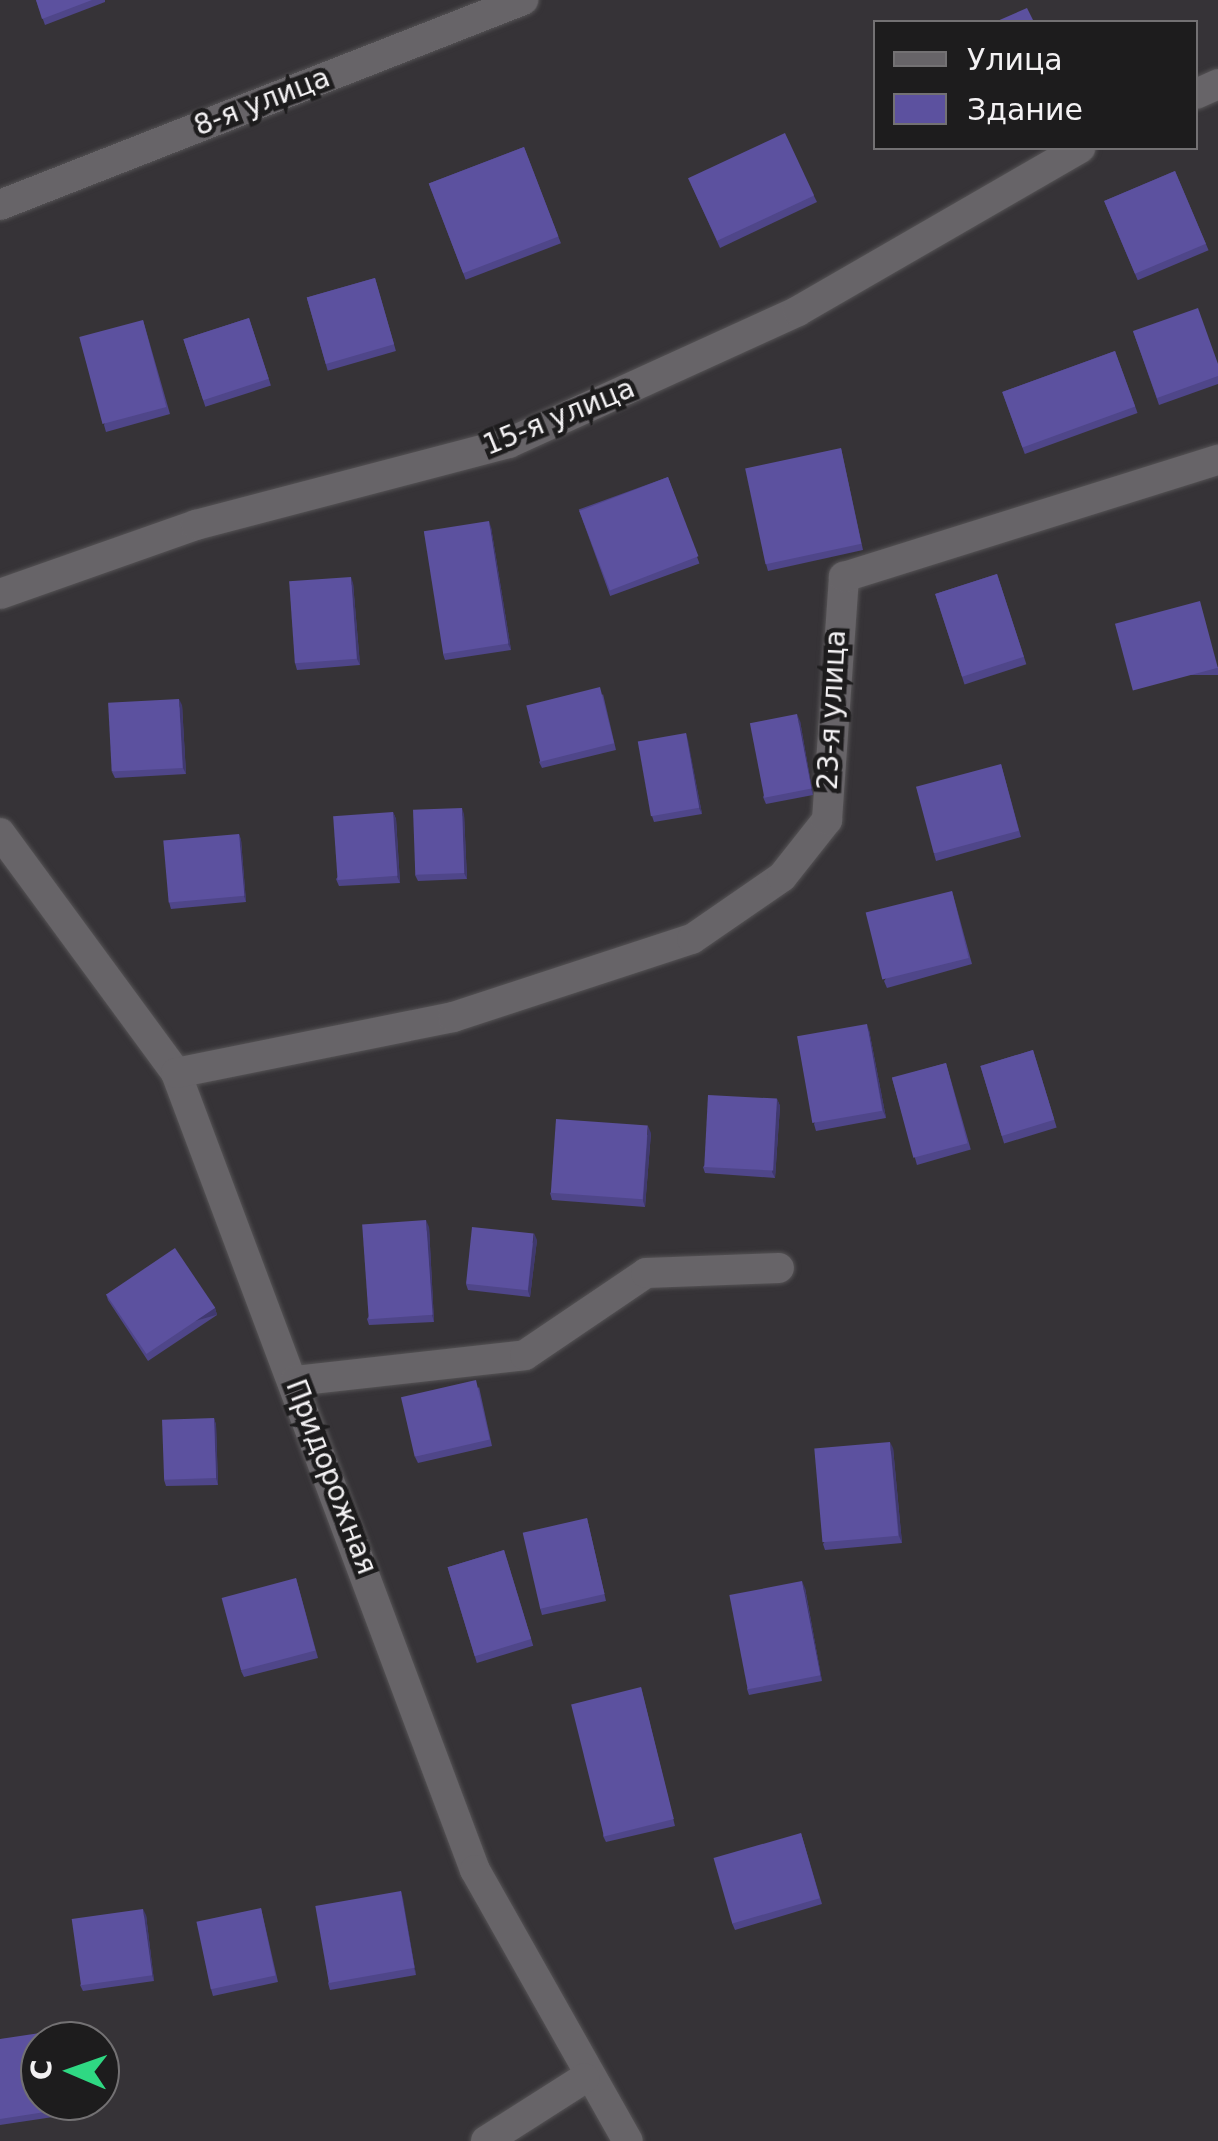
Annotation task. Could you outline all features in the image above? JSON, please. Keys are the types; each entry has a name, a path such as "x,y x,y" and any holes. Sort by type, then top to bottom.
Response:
{"street":[{"name":"8-я улица","path":"0,204 523,0"},
{"name":"15-я улица","path":"0,594 196,525 509,443 798,311 1077,150"},
{"name":"23-я улица","path":"176,1073 453,1016 692,939 782,877 826,820 844,577 1218,460"},
{"name":"Придорожная","path":"0,833 176,1073 296,1381 475,1870 585,2078 628,2141"},
{"path":"296,1381 525,1355 646,1273 779,1268"},
{"path":"486,2141 585,2078"}],"building":[{"path":"36,0 92,0 42,19"},
{"path":"1027,8 1033,20 1000,20"},
{"path":"785,133 814,196 717,241 688,178"},
{"path":"524,147 558,237 463,273 429,184"},
{"path":"1175,171 1206,244 1135,274 1104,201"},
{"path":"375,278 394,344 326,364 307,298"},
{"path":"1198,308 1218,364 1218,376 1157,398 1133,331"},
{"path":"249,318 269,379 203,400 183,339"},
{"path":"143,320 166,407 103,424 79,337"},
{"path":"1115,351 1135,406 1022,447 1002,392"},
{"path":"841,448 861,544 766,564 745,468"},
{"path":"668,477 698,556 610,590 579,511"},
{"path":"489,521 508,643 443,654 424,531"},
{"path":"997,574 1024,657 962,677 935,594"},
{"path":"351,577 357,659 295,663 289,581"},
{"path":"1200,601 1218,668 1133,690 1115,624"},
{"path":"600,687 614,743 540,762 526,705"},
{"path":"179,699 183,768 112,772 108,703"},
{"path":"797,714 812,789 764,798 750,723"},
{"path":"686,733 699,808 651,816 638,742"},
{"path":"1001,764 1019,831 934,853 916,787"},
{"path":"462,808 464,873 415,875 413,810"},
{"path":"393,812 397,876 338,880 333,816"},
{"path":"239,834 244,896 169,902 163,841"},
{"path":"952,891 969,958 882,979 866,913"},
{"path":"867,1024 882,1111 812,1123 797,1036"},
{"path":"1033,1050 1054,1120 1002,1136 980,1066"},
{"path":"946,1063 967,1143 913,1158 892,1077"},
{"path":"708,1095 777,1099 773,1171 704,1167"},
{"path":"556,1119 648,1125 643,1199 551,1193"},
{"path":"426,1220 433,1315 369,1319 362,1224"},
{"path":"472,1227 534,1233 528,1290 466,1284"},
{"path":"175,1248 215,1308 146,1354 106,1294"},
{"path":"476,1380 490,1439 415,1457 401,1397"},
{"path":"214,1418 216,1478 164,1480 162,1420"},
{"path":"890,1442 898,1536 822,1542 814,1449"},
{"path":"587,1518 605,1594 540,1609 523,1533"},
{"path":"504,1550 531,1639 475,1656 448,1567"},
{"path":"296,1578 315,1650 241,1670 222,1598"},
{"path":"802,1581 820,1675 748,1689 729,1595"},
{"path":"641,1687 674,1819 604,1836 571,1704"},
{"path":"801,1833 820,1898 732,1923 714,1858"},
{"path":"401,1891 415,1968 329,1983 315,1906"},
{"path":"261,1908 275,1975 211,1989 196,1922"},
{"path":"143,1909 152,1975 81,1985 72,1919"},
{"path":"20,2036 20,2116 0,2119 0,2039"}]}
